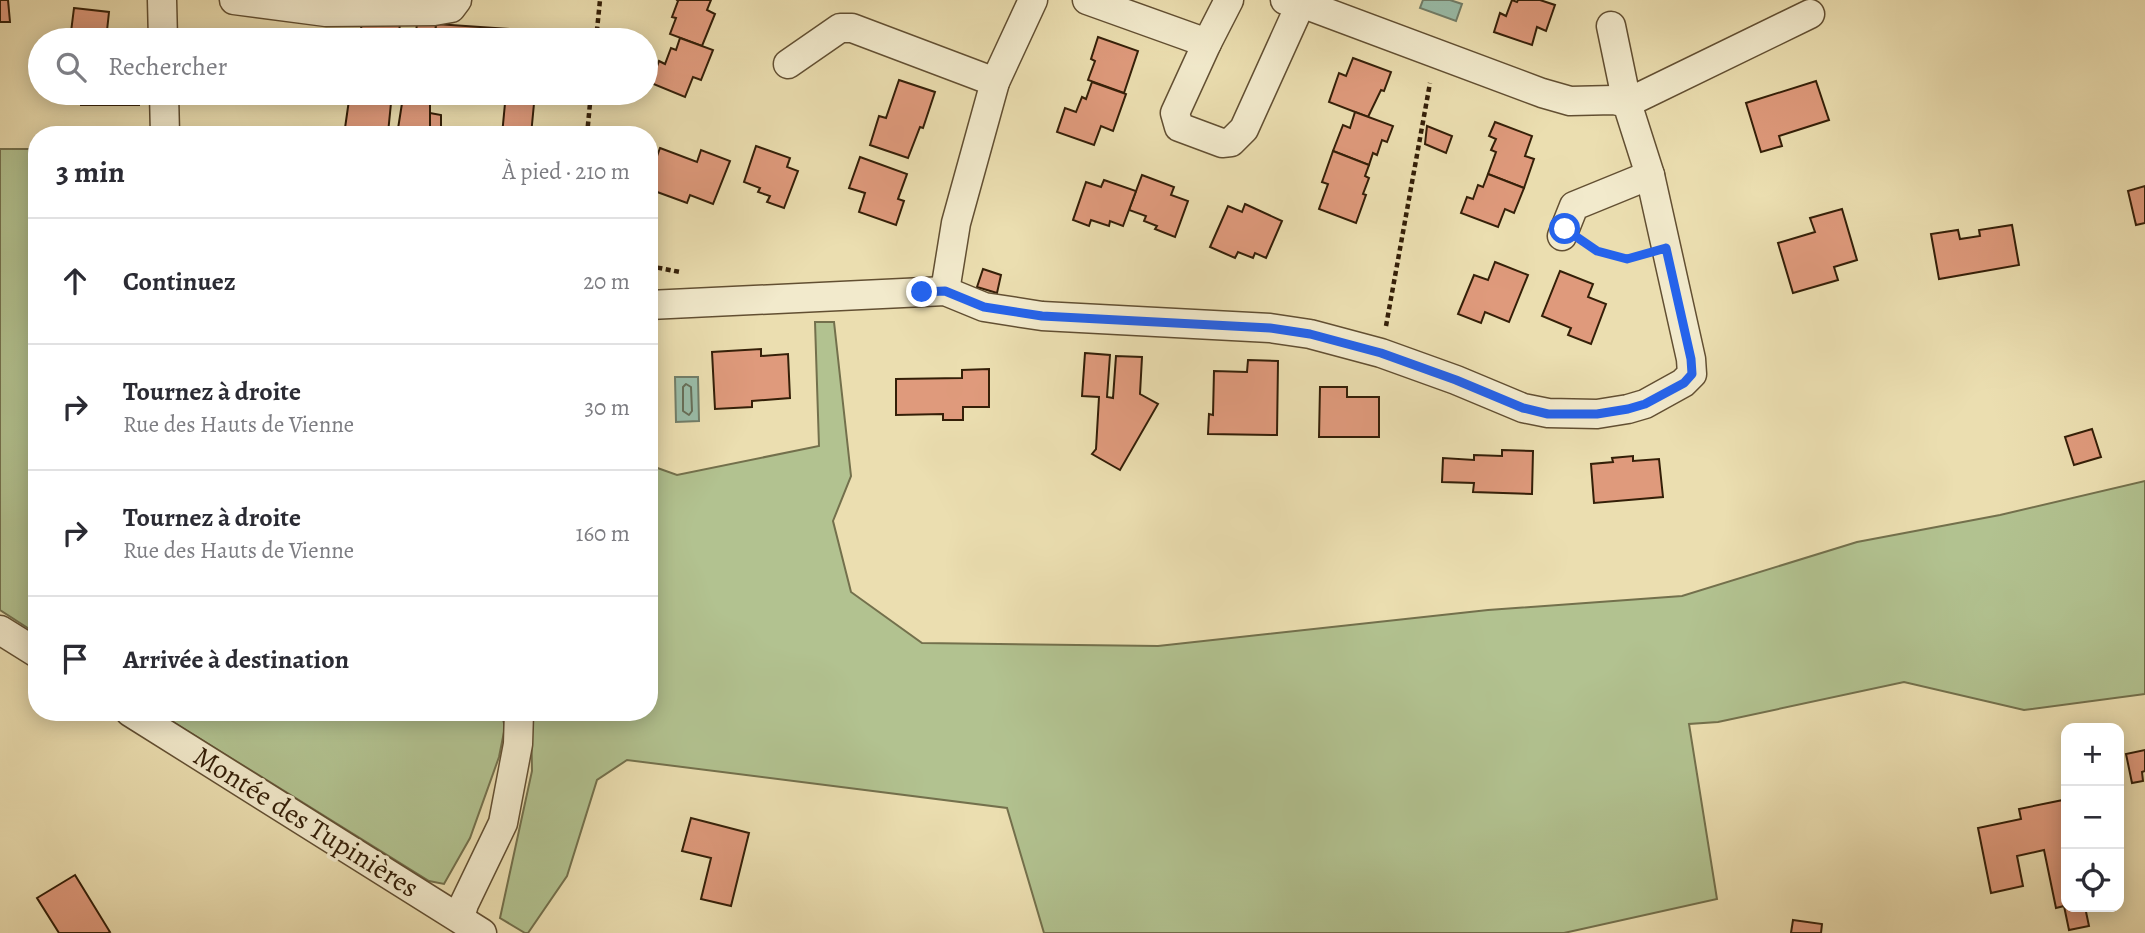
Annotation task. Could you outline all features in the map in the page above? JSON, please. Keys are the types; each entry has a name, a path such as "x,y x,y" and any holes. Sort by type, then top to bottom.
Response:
{"street":[{"path":"162,0 163,28"},
{"path":"234,0 289,9 340,12 434,11 451,8 457,0"},
{"path":"945,291 956,223 995,82 1033,0"},
{"path":"1087,0 1207,43"},
{"path":"1229,0 1175,113 1179,127 1222,143 1231,142 1244,129 1293,2 1570,102 1614,100 1627,103 1810,14"},
{"path":"658,305 945,291 984,307 1042,316 1270,328 1310,334 1381,353 1523,408 1548,414 1597,414 1645,404 1684,383 1692,374 1691,359 1650,175 1627,103 1611,26"},
{"path":"788,64 840,28 852,28 995,82"},
{"path":"164,105 165,126"},
{"path":"1563,232 1574,206 1650,175"},
{"path":"0,630 28,647"},
{"name":"Montée des Tupinières","path":"144,721 471,925"},
{"path":"471,925 464,904 503,823 518,744 519,721"}],"path":[{"path":"597,28 600,0"},
{"path":"1381,353 1428,88 1437,55"},
{"path":"588,126 590,105"},
{"path":"1563,232 1597,251 1627,259 1666,248"}],"shaded area":[{"path":"0,149 28,149 28,628 0,610"},
{"path":"815,322 834,322 851,476 833,521 851,592 922,643 1158,646 1488,610 1682,596 1857,542 2000,515 2145,481 2145,694 2024,710 1904,682 1718,722 1689,724 1717,899 1564,933 1044,933 1007,808 627,760 597,780 567,876 528,933 500,918 532,771 531,721 658,721 658,468 677,475 819,446"},
{"path":"171,721 503,721 505,727 499,757 470,838 444,884 429,881"}],"water":[{"path":"1423,0 1450,0 1462,4 1456,21 1420,8"},
{"path":"675,377 698,377 699,421 676,422"}],"building":[{"path":"0,0 8,0 10,22 0,22"},
{"path":"677,0 711,0 707,10 715,14 702,46 670,34 676,18 672,17"},
{"path":"1512,0 1540,0 1555,5 1546,31 1537,27 1532,45 1494,32 1500,13 1506,16"},
{"path":"74,8 109,12 107,28 72,28"},
{"path":"362,23 400,24 400,28 361,28"},
{"path":"417,24 436,24 436,28 416,28"},
{"path":"436,24 494,28 436,28"},
{"path":"1098,37 1138,51 1124,93 1088,80 1095,61 1091,59"},
{"path":"680,38 713,50 701,80 693,77 685,97 658,86 659,61 665,64 671,48 676,50"},
{"path":"1353,58 1391,72 1384,91 1381,90 1368,117 1329,102 1339,73 1346,76"},
{"path":"899,80 935,92 923,128 920,127 908,158 870,145 879,116 886,118"},
{"path":"1816,81 1829,120 1779,136 1782,146 1761,152 1746,103"},
{"path":"1092,82 1126,94 1113,131 1101,126 1094,145 1057,132 1065,108 1076,112 1082,97 1086,99"},
{"path":"348,105 391,105 389,126 345,126"},
{"path":"402,105 430,105 430,126 398,126"},
{"path":"505,105 534,105 532,126 503,126"},
{"path":"1355,112 1393,126 1387,142 1382,140 1377,155 1373,153 1369,165 1333,151 1343,125 1350,128"},
{"path":"430,113 441,115 441,126 430,126"},
{"path":"1495,122 1532,136 1525,156 1534,159 1524,188 1488,174 1496,152 1491,150 1496,139 1489,136"},
{"path":"1427,126 1452,136 1446,153 1425,144"},
{"path":"756,146 790,158 787,167 798,171 784,208 767,202 770,196 758,192 760,188 744,182"},
{"path":"660,148 697,162 701,150 730,161 713,204 690,195 687,203 658,192"},
{"path":"1333,151 1369,165 1365,176 1369,178 1363,194 1366,195 1356,223 1319,209 1328,184 1322,182"},
{"path":"860,157 907,174 898,199 904,201 896,225 859,212 865,193 849,188"},
{"path":"1488,174 1524,188 1514,213 1505,209 1498,227 1461,213 1467,197 1473,199 1478,185 1483,187"},
{"path":"1142,175 1174,187 1171,195 1188,201 1175,237 1155,229 1157,226 1144,221 1146,216 1129,210"},
{"path":"1104,180 1136,191 1123,226 1110,221 1109,226 1091,220 1089,226 1073,220 1086,182 1101,187"},
{"path":"2145,186 2145,223 2136,225 2128,191"},
{"path":"1245,204 1282,221 1266,258 1255,253 1253,258 1238,252 1235,258 1210,247 1228,206 1242,212"},
{"path":"1842,209 1857,260 1834,267 1838,280 1793,293 1778,243 1815,232 1810,218"},
{"path":"2012,225 2019,265 1939,279 1931,234 1958,230 1960,239 1980,236 1979,230"},
{"path":"1495,262 1528,275 1509,322 1485,312 1481,323 1458,314 1474,275 1488,280"},
{"path":"983,269 1001,275 997,293 977,287"},
{"path":"1560,271 1593,284 1588,297 1606,304 1591,344 1568,335 1571,328 1542,316"},
{"path":"761,349 761,356 788,354 790,398 752,401 752,407 715,409 712,352"},
{"path":"1085,353 1110,355 1107,397 1113,398 1116,356 1142,357 1140,394 1158,404 1120,470 1092,454 1096,449 1099,397 1082,396"},
{"path":"1248,360 1278,361 1277,435 1208,434 1209,414 1213,415 1214,371 1247,372"},
{"path":"989,369 989,407 963,407 963,420 943,420 943,414 896,415 896,379 962,378 962,370"},
{"path":"1320,387 1347,387 1347,397 1379,397 1379,437 1319,437"},
{"path":"2092,429 2101,457 2074,465 2065,437"},
{"path":"1502,450 1533,451 1532,494 1473,492 1474,483 1442,482 1443,458 1474,460 1474,455 1502,456"},
{"path":"1633,456 1633,461 1659,459 1663,497 1594,503 1591,464 1613,462 1612,458"},
{"path":"2145,750 2143,781 2132,783 2126,754"},
{"path":"2061,800 2061,907 2056,908 2044,850 2017,856 2023,886 1991,893 1978,828 2021,819 2019,809"},
{"path":"691,818 749,833 731,906 701,899 711,858 682,851"},
{"path":"75,875 110,932 59,933 37,898"},
{"path":"2065,912 2086,912 2089,926 2069,930"},
{"path":"1793,920 1822,924 1821,933 1791,933"}],"route":[{"path":"922,292 945,291 984,307 1042,316 1270,328 1310,334 1381,353 1523,408 1548,414 1597,414 1628,409 1645,404 1684,383 1692,374 1691,359 1666,248 1627,259 1597,251 1565,229"}]}
